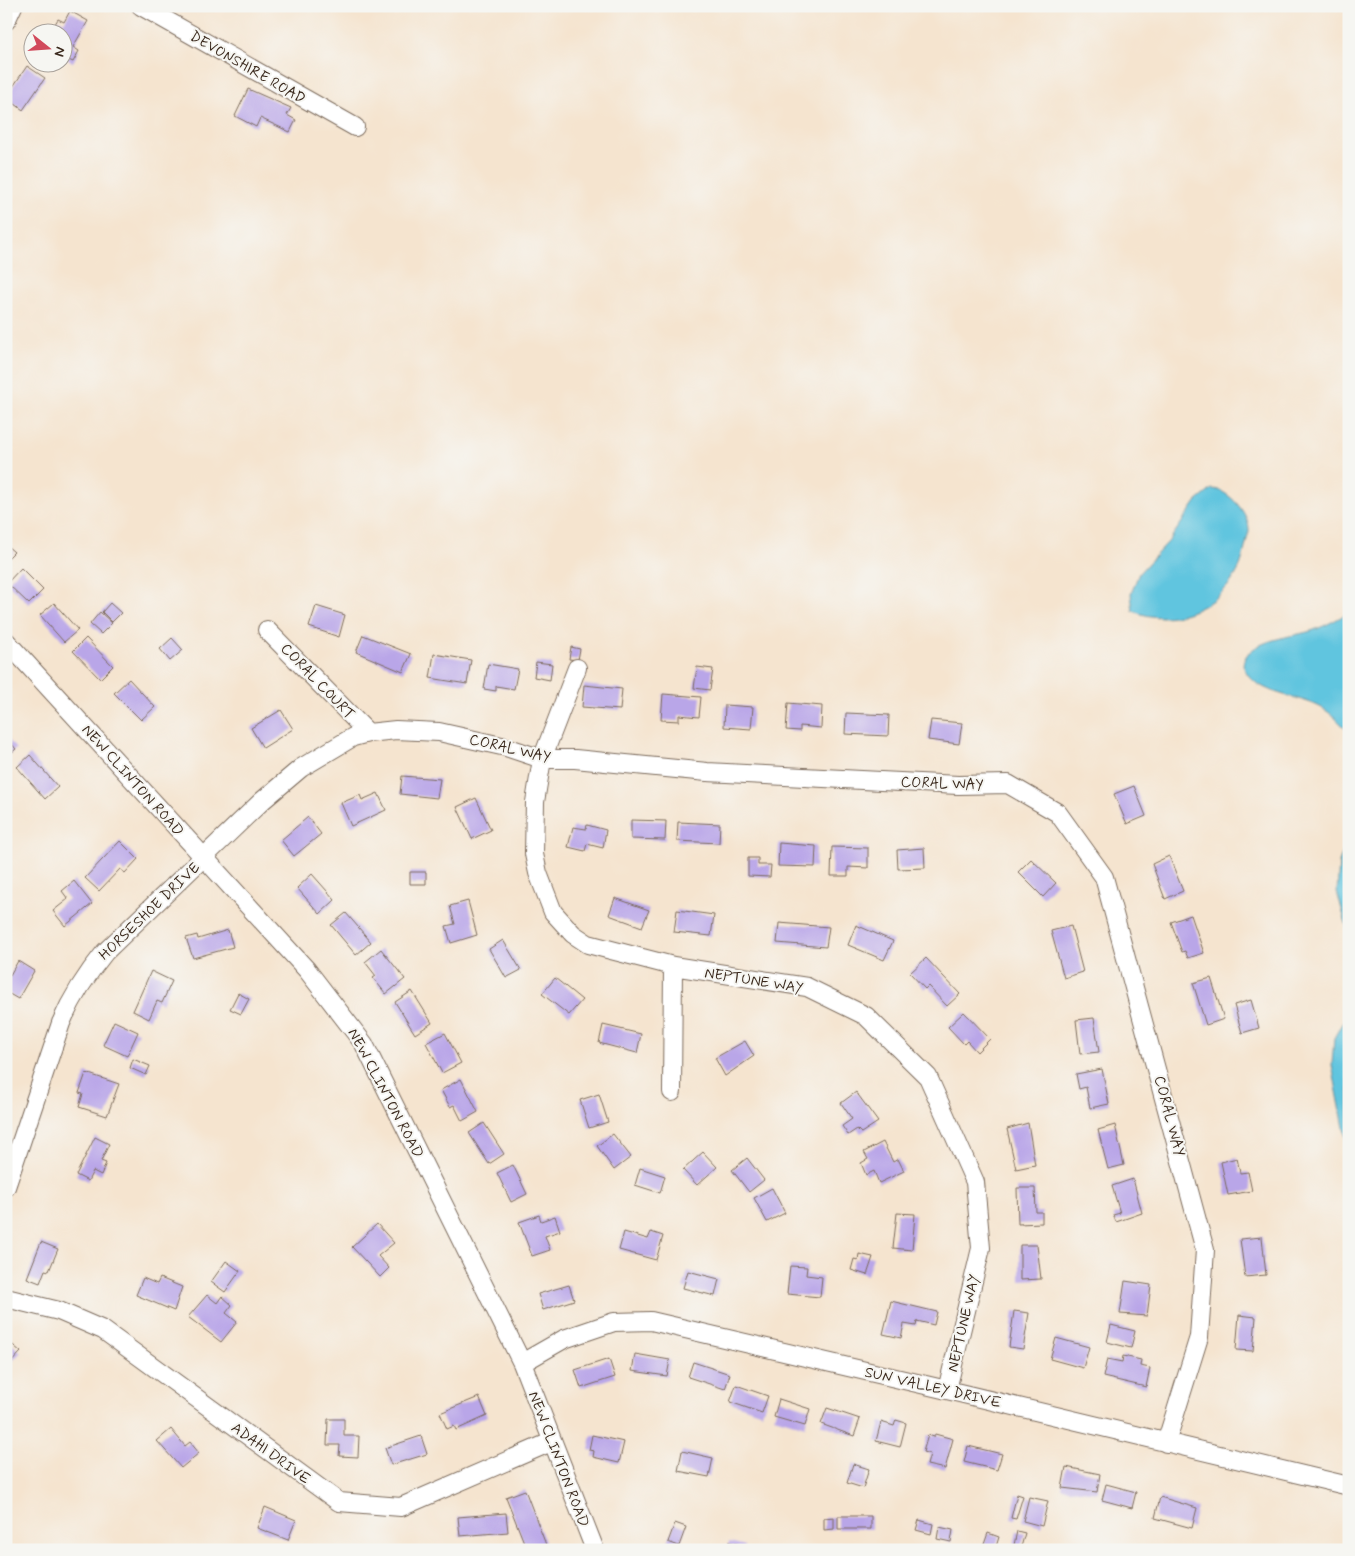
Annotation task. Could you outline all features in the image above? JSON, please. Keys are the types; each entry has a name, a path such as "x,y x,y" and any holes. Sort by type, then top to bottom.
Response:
{"street":[{"path":"6,21 13,6"},
{"name":"DEVONSHIRE ROAD","path":"141,6 355,127"},
{"name":"CORAL COURT","path":"267,630 368,733"},
{"name":"NEW CLINTON ROAD","path":"6,641 307,970 364,1044 522,1363 551,1442 595,1550"},
{"name":"NEPTUNE WAY","path":"577,668 542,758 535,802 534,854 544,892 553,912 573,934 588,944 672,966 807,987 866,1016 928,1076 975,1182 981,1248 948,1390"},
{"name":"CORAL WAY","path":"204,857 262,801 301,768 353,737 368,733 396,730 439,732 506,747 542,758 575,759 707,772 958,785 1008,784 1058,813 1104,877 1205,1250 1199,1337 1166,1443"},
{"name":"HORSESHOE DRIVE","path":"6,1187 61,1023 70,1002 91,968 105,952 204,857"},
{"path":"672,966 672,1092"},
{"name":"ADAHI DRIVE","path":"6,1298 59,1311 104,1330 339,1502 401,1507 551,1442"},
{"name":"SUN VALLEY DRIVE","path":"522,1363 564,1339 614,1322 651,1322 948,1390 1349,1486"}],"water":[{"path":"1212,489 1225,493 1231,498 1242,510 1248,524 1249,531 1244,554 1235,576 1216,598 1190,612 1162,617 1133,611 1131,594 1139,573 1169,541 1196,502"},
{"path":"1349,612 1349,733 1334,717 1321,707 1263,687 1247,674 1243,664 1246,656 1262,644 1314,630"},
{"path":"1349,836 1349,934 1337,892 1339,863"},
{"path":"1349,1011 1349,1154 1332,1065 1334,1038"}],"building":[{"path":"70,11 88,21 73,47 79,51 73,62 72,22 64,22"},
{"path":"23,72 36,72 45,78 23,110 6,97"},
{"path":"248,89 291,108 287,115 296,120 290,132 260,118 256,127 235,116"},
{"path":"6,545 14,552 6,560"},
{"path":"21,568 43,590 29,604 7,583"},
{"path":"54,603 78,630 64,642 40,615"},
{"path":"110,603 121,613 112,622 102,612"},
{"path":"316,606 345,615 339,637 309,627"},
{"path":"100,612 112,623 101,634 90,624"},
{"path":"363,635 411,654 403,672 356,652"},
{"path":"86,638 113,666 100,679 73,651"},
{"path":"172,638 183,650 170,661 160,649"},
{"path":"571,647 580,649 578,660 569,659"},
{"path":"434,654 471,660 467,684 430,678"},
{"path":"536,662 552,664 550,680 534,677"},
{"path":"488,664 518,669 514,689 496,686 496,691 484,689"},
{"path":"697,667 713,669 710,690 694,688"},
{"path":"129,679 155,707 141,720 114,693"},
{"path":"584,685 622,689 620,710 582,707"},
{"path":"663,694 701,697 699,717 679,715 679,721 661,720"},
{"path":"788,703 822,706 821,728 800,726 800,731 786,730"},
{"path":"725,705 753,707 751,729 724,727"},
{"path":"281,710 293,729 263,748 251,728"},
{"path":"846,713 889,715 888,736 845,734"},
{"path":"931,720 962,723 959,744 928,740"},
{"path":"6,737 16,749 6,757"},
{"path":"30,755 58,787 45,799 17,767"},
{"path":"402,776 440,779 437,798 400,794"},
{"path":"1134,786 1146,816 1127,824 1114,794"},
{"path":"378,793 386,810 351,826 341,803 360,795 362,800"},
{"path":"476,798 491,830 472,839 457,807"},
{"path":"308,817 321,834 294,856 281,840"},
{"path":"631,820 666,821 665,840 631,839"},
{"path":"678,822 720,824 719,843 677,841"},
{"path":"587,825 606,830 603,848 587,844 585,851 568,847 573,827 586,829"},
{"path":"120,841 138,859 125,873 120,869 99,891 85,878"},
{"path":"779,843 816,846 815,867 778,866"},
{"path":"832,847 868,848 868,868 848,867 848,876 831,876"},
{"path":"924,848 925,868 898,869 897,850"},
{"path":"1169,856 1183,891 1165,899 1152,864"},
{"path":"748,858 758,858 758,865 771,865 770,877 748,876"},
{"path":"1031,859 1056,883 1043,897 1018,872"},
{"path":"410,872 426,872 426,884 410,884"},
{"path":"312,874 335,900 320,914 297,888"},
{"path":"74,881 92,904 65,926 53,911 68,899 62,891"},
{"path":"615,898 649,910 642,927 609,915"},
{"path":"468,901 477,935 451,943 446,926 455,924 450,906"},
{"path":"677,910 714,915 711,936 674,932"},
{"path":"346,913 371,942 356,955 331,925"},
{"path":"1191,915 1204,953 1188,958 1185,951 1182,952 1171,922"},
{"path":"779,923 829,927 826,947 777,943"},
{"path":"856,925 893,941 884,960 848,945"},
{"path":"1071,926 1083,972 1064,978 1051,931"},
{"path":"228,930 233,947 193,958 186,938 197,935 198,939"},
{"path":"503,940 521,970 506,978 489,949"},
{"path":"381,949 405,979 386,994 373,978 376,976 365,962"},
{"path":"926,958 960,994 947,1006 928,986 925,989 910,973"},
{"path":"18,961 34,971 18,999 6,992 6,982"},
{"path":"151,971 172,981 162,1003 157,1001 149,1019 133,1011"},
{"path":"555,978 582,1000 569,1015 542,994"},
{"path":"1211,978 1224,1019 1206,1025 1193,983"},
{"path":"412,991 432,1023 415,1034 395,1002"},
{"path":"238,993 249,999 241,1014 230,1009"},
{"path":"1251,1000 1259,1028 1242,1033 1234,1005"},
{"path":"964,1012 990,1039 977,1052 967,1041 964,1044 948,1027"},
{"path":"1094,1018 1099,1052 1080,1054 1076,1020"},
{"path":"114,1021 138,1032 127,1056 103,1045"},
{"path":"603,1025 641,1034 637,1053 599,1043"},
{"path":"445,1033 461,1063 442,1073 426,1043"},
{"path":"745,1041 754,1056 725,1076 715,1058"},
{"path":"133,1059 150,1066 146,1075 130,1068"},
{"path":"1102,1069 1109,1104 1090,1108 1086,1087 1079,1089 1076,1074"},
{"path":"86,1073 119,1084 107,1116 79,1107 83,1094 79,1093"},
{"path":"461,1079 478,1112 462,1121 454,1105 450,1107 441,1090"},
{"path":"856,1092 878,1122 861,1133 857,1129 848,1135 842,1126 852,1119 841,1103"},
{"path":"599,1094 608,1122 589,1128 580,1100"},
{"path":"484,1123 504,1154 489,1164 469,1133"},
{"path":"1028,1123 1035,1165 1016,1169 1007,1129"},
{"path":"1115,1125 1124,1165 1108,1169 1098,1130"},
{"path":"613,1134 631,1157 614,1170 597,1146"},
{"path":"95,1137 109,1144 101,1161 106,1163 101,1175 93,1171 88,1181 76,1175"},
{"path":"883,1142 893,1162 898,1159 904,1171 879,1183 874,1171 866,1175 861,1163 868,1159 864,1152"},
{"path":"703,1152 717,1167 697,1185 683,1170"},
{"path":"747,1158 764,1180 749,1192 732,1170"},
{"path":"1237,1158 1240,1173 1248,1172 1252,1191 1228,1195 1221,1162"},
{"path":"513,1165 527,1194 511,1202 497,1173"},
{"path":"640,1168 665,1176 660,1193 635,1185"},
{"path":"1133,1179 1142,1213 1116,1222 1113,1215 1120,1213 1112,1186"},
{"path":"772,1188 785,1213 767,1222 754,1198"},
{"path":"1017,1188 1035,1188 1036,1212 1042,1212 1042,1223 1018,1224"},
{"path":"897,1213 915,1214 912,1250 893,1248"},
{"path":"539,1215 541,1221 555,1216 560,1231 545,1236 550,1250 532,1256 519,1222"},
{"path":"377,1224 394,1243 378,1256 389,1268 380,1277 352,1247"},
{"path":"624,1232 648,1239 651,1232 663,1236 656,1260 619,1250"},
{"path":"1262,1237 1266,1275 1245,1277 1240,1239"},
{"path":"41,1242 58,1249 49,1271 45,1270 40,1283 27,1278"},
{"path":"1020,1245 1037,1245 1041,1279 1020,1280"},
{"path":"859,1254 873,1257 867,1275 851,1270 854,1259 858,1260"},
{"path":"226,1261 240,1271 225,1292 211,1282"},
{"path":"790,1266 807,1267 806,1275 822,1277 820,1297 787,1294"},
{"path":"688,1271 719,1279 715,1296 683,1288"},
{"path":"143,1278 157,1284 160,1278 182,1287 174,1311 136,1295"},
{"path":"1125,1281 1151,1285 1147,1316 1120,1314"},
{"path":"569,1285 574,1300 543,1310 538,1294"},
{"path":"207,1295 217,1303 222,1296 232,1305 226,1313 237,1322 221,1342 188,1317"},
{"path":"891,1301 937,1312 934,1325 917,1321 916,1326 904,1324 901,1338 883,1334"},
{"path":"1014,1311 1029,1313 1023,1349 1009,1347"},
{"path":"1239,1315 1256,1317 1253,1351 1236,1350"},
{"path":"1111,1325 1135,1331 1131,1348 1107,1342"},
{"path":"1056,1338 1089,1347 1083,1368 1050,1359"},
{"path":"6,1341 21,1352 6,1368"},
{"path":"635,1354 670,1360 667,1376 632,1371"},
{"path":"1123,1356 1141,1360 1140,1366 1150,1368 1146,1387 1103,1377 1107,1359 1122,1362"},
{"path":"609,1359 615,1377 581,1388 575,1370"},
{"path":"693,1362 730,1374 725,1389 688,1377"},
{"path":"736,1385 768,1396 762,1413 730,1402"},
{"path":"479,1397 487,1416 456,1430 454,1426 447,1429 440,1413"},
{"path":"779,1399 810,1409 805,1426 774,1417"},
{"path":"827,1408 860,1419 854,1436 821,1424"},
{"path":"328,1419 344,1419 344,1436 359,1436 358,1457 339,1456 340,1445 327,1445"},
{"path":"896,1420 906,1423 900,1447 876,1441 881,1422 894,1426"},
{"path":"171,1429 185,1446 190,1442 199,1453 181,1468 157,1441"},
{"path":"935,1434 953,1439 945,1469 927,1465 930,1454 923,1452 928,1435 934,1437"},
{"path":"592,1435 624,1442 619,1463 593,1457 594,1451 589,1450"},
{"path":"421,1436 427,1454 391,1465 385,1448"},
{"path":"968,1446 1002,1454 997,1470 964,1462"},
{"path":"682,1451 713,1458 709,1477 678,1471"},
{"path":"853,1464 869,1469 863,1488 847,1483"},
{"path":"1066,1467 1100,1474 1097,1492 1062,1488"},
{"path":"1106,1484 1136,1492 1132,1508 1102,1500"},
{"path":"525,1490 548,1550 527,1550 506,1497"},
{"path":"1017,1494 1023,1496 1016,1519 1011,1518"},
{"path":"1029,1497 1048,1501 1042,1526 1023,1521"},
{"path":"1160,1497 1197,1508 1192,1528 1155,1518"},
{"path":"265,1507 296,1520 288,1540 257,1528"},
{"path":"506,1513 508,1532 460,1536 458,1517"},
{"path":"838,1516 871,1516 871,1529 838,1529"},
{"path":"834,1517 834,1529 824,1530 824,1518"},
{"path":"919,1520 933,1524 931,1534 916,1530"},
{"path":"675,1523 686,1527 679,1546 668,1542"},
{"path":"939,1527 953,1530 951,1542 937,1539"},
{"path":"1017,1531 1025,1533 1021,1547 1014,1545"},
{"path":"988,1533 999,1537 995,1550 982,1550"},
{"path":"729,1542 745,1546 744,1550 727,1550"}]}
